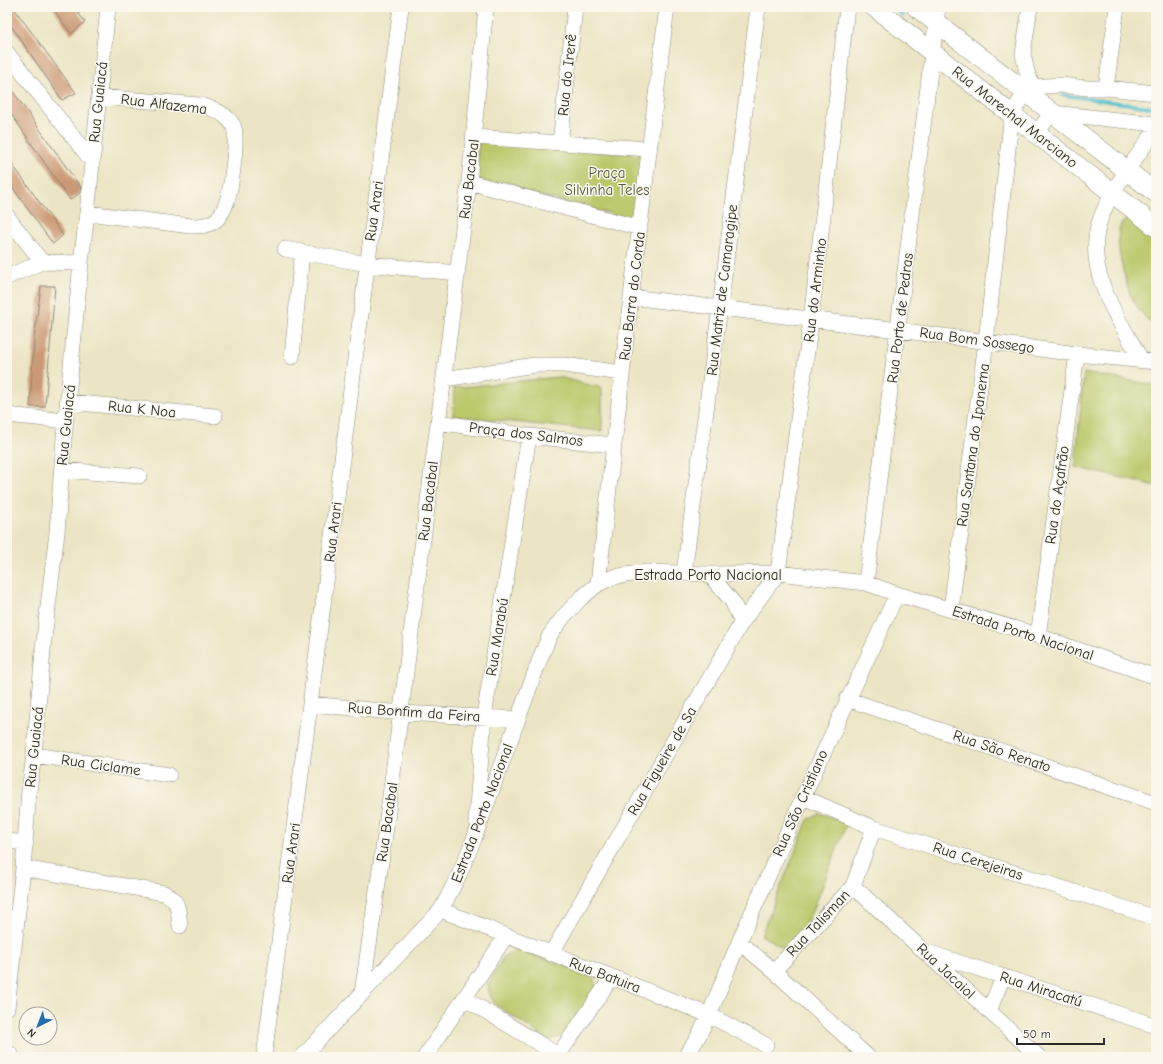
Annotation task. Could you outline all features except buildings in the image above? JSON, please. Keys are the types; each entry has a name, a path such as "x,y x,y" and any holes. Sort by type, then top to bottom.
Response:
{"main road":[{"name":"Rua Marechal Marciano","path":"874,7 1156,226"},
{"name":"Rua Marechal Marciano","path":"916,7 937,15 1029,90 1052,113 1156,193"},
{"path":"7,1054 10,1057"}],"street":[{"name":"Rua Guaiacá","path":"7,1008 24,868 29,791 34,755 44,639 57,532 81,263 108,7"},
{"name":"Rua Arari","path":"264,1057 401,7"},
{"name":"Rua Bacabal","path":"362,993 385,835 469,182 486,7"},
{"name":"Rua do Irerê","path":"560,143 575,7"},
{"name":"Rua Barra do Corda","path":"598,584 631,297 667,7"},
{"name":"Rua Matriz de Camaragipe","path":"684,572 720,308 758,7"},
{"name":"Rua do Arminho","path":"778,573 812,320 847,7"},
{"path":"1012,114 1029,90 1023,54 1030,7"},
{"path":"1106,88 1118,7"},
{"name":"Rua Porto de Pedras","path":"866,583 937,15"},
{"path":"7,53 92,161"},
{"path":"1029,90 1060,85 1156,93"},
{"name":"Rua Alfazema","path":"87,213 191,226 205,226 216,220 224,210 227,200 236,139 233,126 226,117 213,109 200,105 99,97"},
{"path":"1036,133 1052,113 1156,124"},
{"name":"Rua Santana do Ipanema","path":"951,609 986,342 1012,114"},
{"path":"1149,360 1106,293 1099,273 1096,258 1096,240 1100,220 1113,193 1149,139 1156,132"},
{"path":"474,137 650,149"},
{"path":"469,182 640,228"},
{"path":"7,216 42,262"},
{"path":"285,249 367,264 457,273"},
{"path":"292,357 302,252"},
{"path":"7,277 42,262 81,263"},
{"name":"Rua Bom Sossego","path":"631,297 1077,354 1149,360"},
{"name":"Rua do Açafrão","path":"1038,636 1077,354"},
{"path":"444,379 535,365 564,365 622,373"},
{"name":"Rua K Noa","path":"69,402 215,416"},
{"path":"7,415 66,421"},
{"name":"Praça dos Salmos","path":"438,422 529,436 614,445"},
{"name":"Rua Marabú","path":"474,839 484,718 529,436"},
{"path":"62,470 138,476"},
{"name":"Estrada Porto Nacional","path":"302,1057 441,910 459,875 474,839 550,635 564,616 580,599 598,584 613,578 646,572 684,572 709,574 778,573 866,583 897,594 1038,636 1156,677"},
{"name":"Rua Figueire de Sa","path":"551,954 742,622 778,573"},
{"path":"709,574 732,601 742,622"},
{"name":"Rua São Cristiano","path":"684,1057 709,1015 802,797 897,594"},
{"name":"Rua São Renato","path":"847,699 1156,803"},
{"name":"Rua Bonfim da Feira","path":"310,704 401,713 518,719"},
{"name":"Rua Ciclame","path":"34,755 169,775"},
{"name":"Rua Cerejeiras","path":"802,797 874,828 1156,918"},
{"name":"Rua Talisman","path":"774,971 853,886 874,828"},
{"path":"7,841 26,843"},
{"path":"24,868 164,893 172,897 178,905 180,926"},
{"name":"Rua Jacaiol","path":"853,886 1039,1057"},
{"name":"Rua Batuira","path":"441,910 709,1015 766,1045"},
{"path":"425,1057 506,936"},
{"path":"739,942 774,971 868,1057"},
{"name":"Rua Miracatú","path":"925,952 1156,1026"},
{"path":"989,1011 1003,977"},
{"path":"464,998 558,1056 612,978"}],"green space":[{"name":"Praça Silvinha Teles","path":"479,141 643,155 635,220 475,179"},
{"path":"1130,219 1136,221 1156,236 1156,328 1142,313 1133,300 1128,289 1120,259 1118,238 1119,229 1122,223"},
{"path":"1084,373 1156,385 1156,486 1075,467"},
{"path":"558,377 602,388 602,431 453,416 454,388"},
{"path":"819,813 847,823 814,908 789,951 761,935 808,820"},
{"path":"516,949 585,973 594,979 596,990 567,1035 548,1040 495,1004 489,994 488,984 504,956"}],"waterway":[{"path":"892,7 903,16"},
{"path":"1063,95 1156,108"}]}
